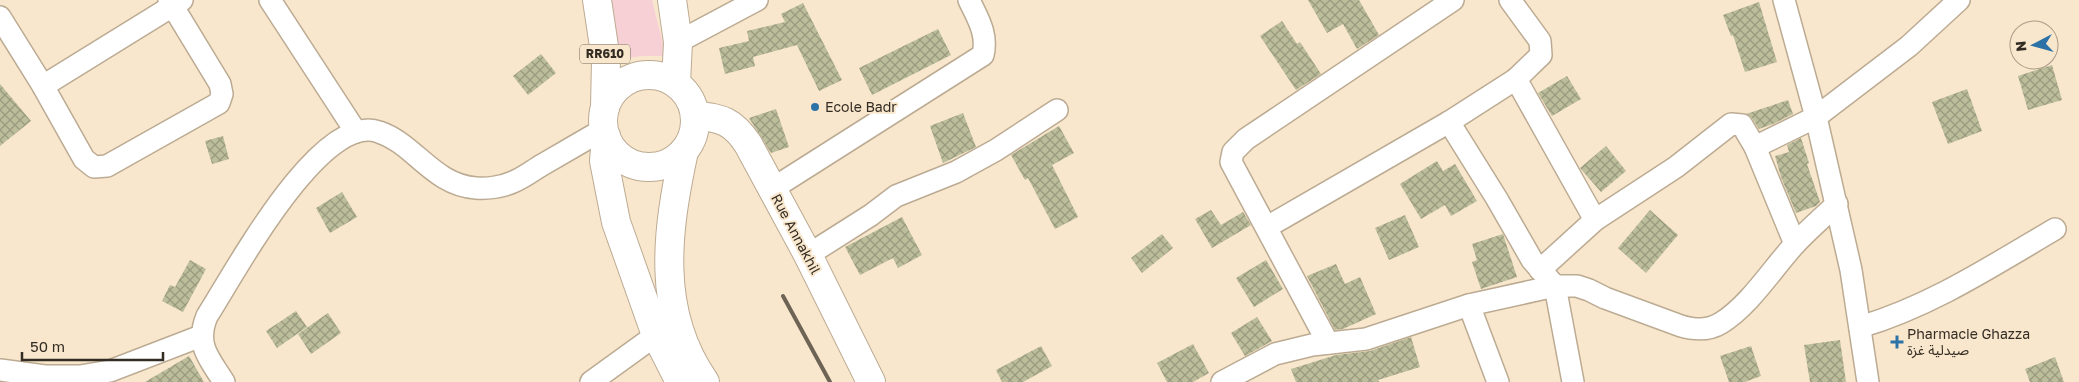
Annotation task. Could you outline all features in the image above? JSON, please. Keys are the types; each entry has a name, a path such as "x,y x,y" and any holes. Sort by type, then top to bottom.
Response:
{"main road":[{"name":"RR610","path":"597,0 606,60 604,162 616,222 666,329 680,382"},
{"path":"672,0 678,42 676,83 689,97 695,115"},
{"name":"RR610","path":"605,125 610,96 628,80 640,75 652,75 665,77 676,83"},
{"name":"RR610","path":"695,115 695,126 684,151 670,231 666,329 705,382"},
{"name":"Rue Annakhil","path":"695,115 721,119 740,131 808,255 872,382"},
{"path":"605,125 614,150 626,161 641,166 657,166 672,161 684,151"}],"street":[{"path":"270,0 356,132"},
{"path":"678,42 757,0"},
{"path":"772,189 984,55 986,44 984,30 969,0"},
{"path":"1328,343 1231,162 1233,152 1246,139 1453,0"},
{"path":"1267,227 1449,122 1516,79 1536,62 1541,55 1540,41 1510,0"},
{"path":"1784,0 1816,117 1837,204 1851,270 1868,382"},
{"path":"1755,146 1816,117 1909,46 1959,0"},
{"path":"0,17 43,86 84,160 94,167 107,166 219,103 222,94 220,84 175,2 43,86"},
{"path":"1516,79 1595,220"},
{"path":"808,255 896,196 956,172 996,150 1057,110"},
{"path":"1449,122 1532,260 1555,286 1574,382"},
{"path":"1540,270 1595,220 1676,167 1731,124 1742,125 1755,146 1795,244"},
{"path":"224,382 204,349 201,336 207,316 284,195 298,177 327,149 341,139 368,129 379,131 394,139 438,175 459,185 476,189 512,183 605,125"},
{"path":"1222,382 1252,376 1275,354 1328,343 1366,339 1469,305 1555,286 1577,286 1680,326 1702,329 1722,323 1734,312 1757,290 1795,244 1837,204"},
{"path":"1860,327 1894,317 1952,290 2055,229"},
{"path":"1469,305 1498,382"},
{"path":"591,382 666,329"},
{"path":"0,370 45,376 80,376 110,372 201,336"}],"shaded area":[{"path":"606,0 652,0 666,56 642,56 616,60"}],"building":[{"path":"1308,0 1359,0 1379,35 1357,49 1343,24 1327,33"},
{"path":"1759,2 1777,62 1745,72 1733,35 1731,36 1723,15"},
{"path":"803,3 842,80 819,91 797,45 753,57 755,66 725,74 719,48 749,41 747,31 785,22 781,14"},
{"path":"1282,21 1297,44 1300,42 1321,74 1296,90 1260,36"},
{"path":"938,29 951,55 872,95 859,68"},
{"path":"541,54 556,73 528,95 513,76"},
{"path":"2037,70 2053,70 2062,100 2028,110 2018,76"},
{"path":"1567,76 1581,99 1552,116 1538,93"},
{"path":"0,84 31,121 0,146"},
{"path":"1967,89 1982,131 1948,144 1932,102"},
{"path":"1788,100 1793,114 1759,129 1752,118 1746,114"},
{"path":"776,109 789,147 771,153 749,118"},
{"path":"963,113 976,147 943,163 930,126"},
{"path":"1059,126 1074,153 1052,165 1078,217 1055,229 1028,178 1025,180 1011,155"},
{"path":"223,136 229,159 212,164 205,141"},
{"path":"1801,138 1809,163 1807,164 1820,202 1816,206 1796,213 1781,177 1775,156 1789,152 1787,145"},
{"path":"1606,146 1626,171 1601,192 1580,168"},
{"path":"1437,161 1443,171 1455,164 1477,201 1451,216 1445,205 1421,219 1400,184"},
{"path":"342,192 357,217 330,233 316,208"},
{"path":"1211,210 1221,225 1243,212 1251,225 1212,248 1195,219"},
{"path":"1650,210 1678,235 1646,273 1618,248"},
{"path":"1405,215 1419,247 1389,260 1375,228"},
{"path":"902,217 922,255 898,268 893,258 860,275 845,247"},
{"path":"1162,234 1173,248 1142,273 1131,258"},
{"path":"1503,234 1517,277 1481,289 1472,262 1477,260 1472,244"},
{"path":"190,260 206,269 183,312 162,301 170,285 175,287"},
{"path":"1266,260 1283,289 1254,307 1236,278"},
{"path":"1336,264 1345,284 1360,277 1376,314 1343,329 1335,330 1307,276"},
{"path":"296,311 307,327 277,348 266,331"},
{"path":"328,313 341,333 311,354 298,334"},
{"path":"1257,317 1272,341 1245,356 1231,333"},
{"path":"1411,337 1420,367 1378,380 1379,382 1296,382 1291,369 1336,355 1370,351"},
{"path":"1840,340 1846,382 1810,382 1804,345"},
{"path":"1193,344 1209,373 1193,382 1167,382 1157,363"},
{"path":"1041,346 1052,366 1023,382 1002,382 996,370"},
{"path":"1751,346 1761,376 1745,382 1729,382 1720,356"},
{"path":"189,356 204,382 145,382"},
{"path":"2055,357 2064,382 2030,382 2025,369"}],"railway":[{"path":"783,296 830,382"}],"place":[{"name":"Ecole Badr","path":"815,107"},
{"name":"Pharmacie Ghazza صيدلية غزة","path":"1897,342"}]}
